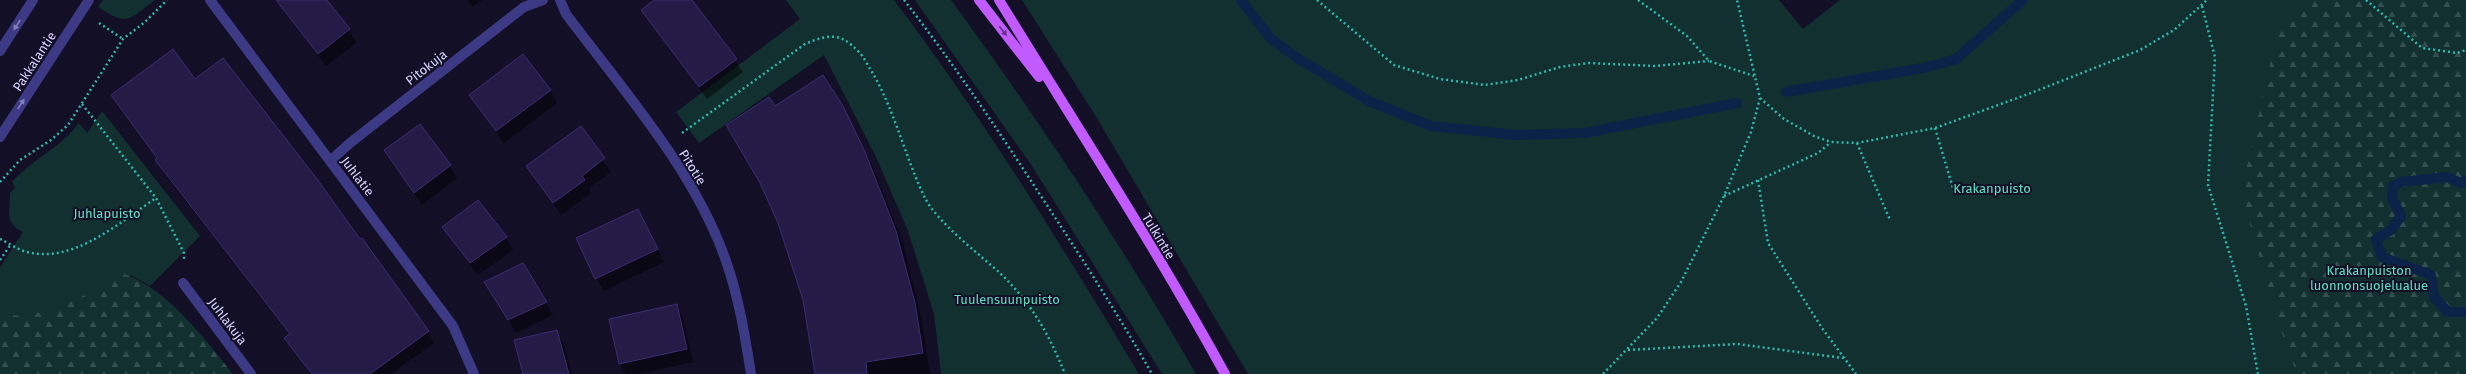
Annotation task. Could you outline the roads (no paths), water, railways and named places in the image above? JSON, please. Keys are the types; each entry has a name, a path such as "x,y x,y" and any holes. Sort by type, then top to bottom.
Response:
{"main road":[{"path":"979,0 1068,113"},
{"path":"999,0 1068,113"},
{"name":"Tulkintie","path":"1068,113 1192,315 1225,374"}],"street":[{"path":"0,51 33,0"},
{"name":"Pakkalantie","path":"0,137 89,0"},
{"name":"Juhlatie","path":"210,0 453,326 474,374"},
{"name":"Pitokuja","path":"330,162 350,143 524,7 543,0"},
{"name":"Pitotie","path":"560,0 566,14 664,145 700,202 726,260 742,316 751,374"},
{"name":"Juhlakuja","path":"183,283 251,374"}],"waterway":[{"path":"1241,0 1271,39 1299,59 1369,101 1431,126 1516,135 1584,133 1737,103"},
{"path":"1786,92 1928,67 1956,59 2023,0"},
{"path":"2466,181 2461,183 2447,177 2401,182 2393,186 2392,198 2401,216 2391,230 2376,239 2382,257 2431,275 2434,297 2448,312 2466,312"}],"park label":[{"name":"Krakanpuisto","path":"1992,188"},
{"name":"Juhlapuisto","path":"107,213"},
{"name":"Krakanpuiston luonnonsuojelualue","path":"2369,278"},
{"name":"Tuulensuunpuisto","path":"1007,299"}]}
